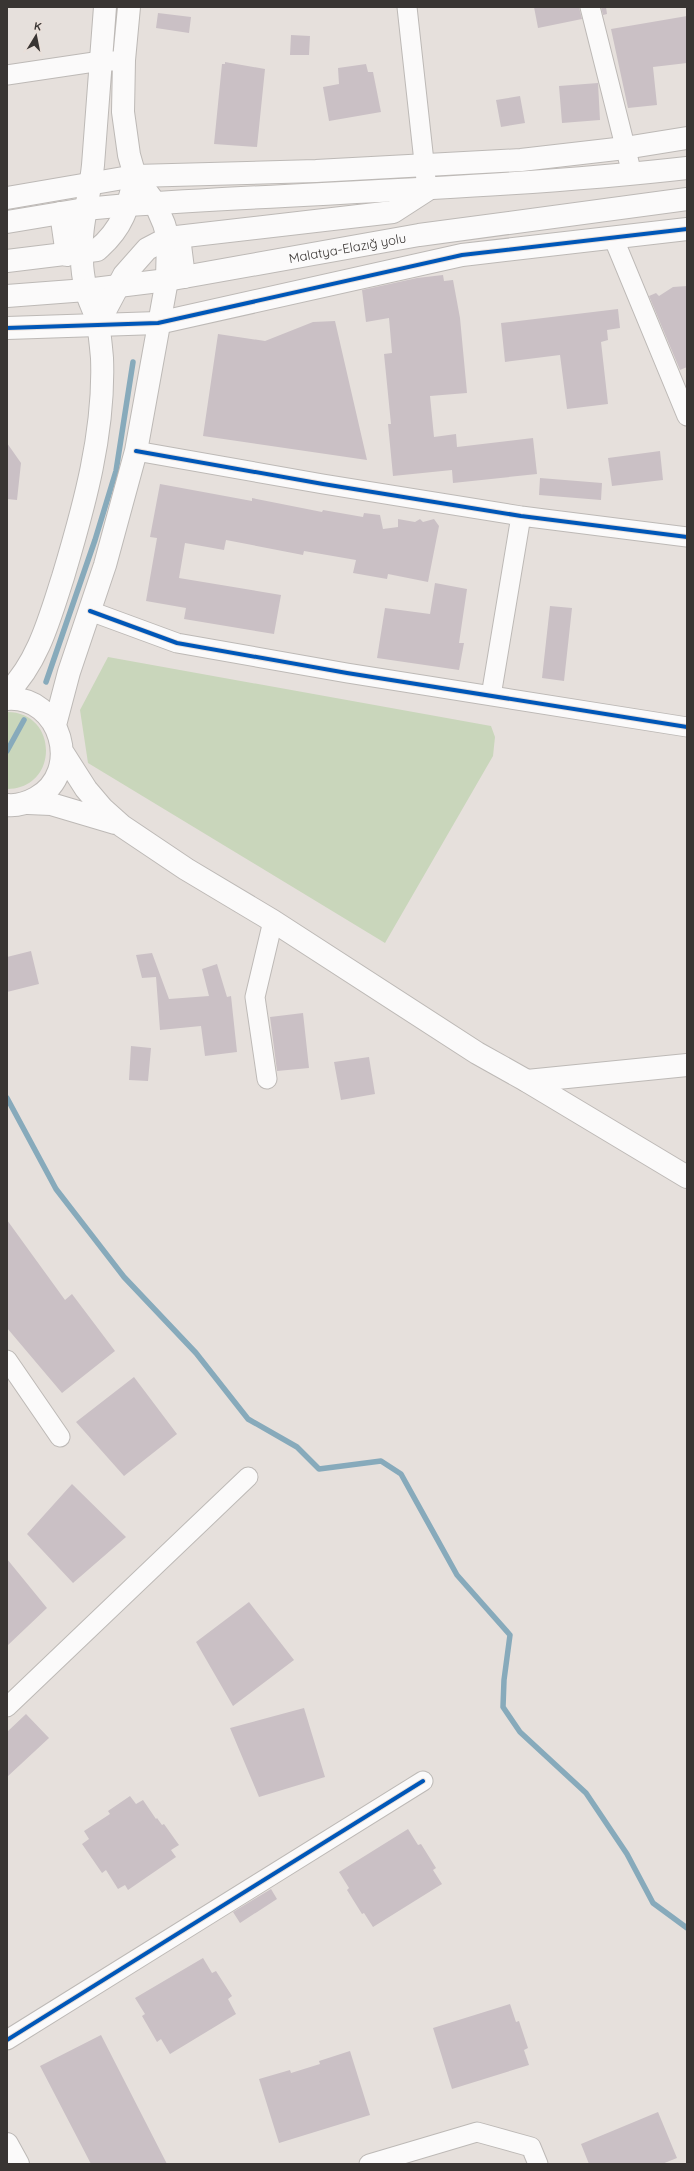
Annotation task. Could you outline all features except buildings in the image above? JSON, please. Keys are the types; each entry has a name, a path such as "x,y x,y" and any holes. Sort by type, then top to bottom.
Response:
{"main road":[{"path":"74,254 92,184 105,7"},
{"path":"55,725 69,672 90,611 136,451 149,388 158,323 175,279 174,238 155,203 135,176 129,155 124,112 124,60 129,7"},
{"path":"7,198 135,176 316,171 521,160 625,148 687,138"},
{"path":"7,222 85,209 128,205 426,190 632,174 687,168"},
{"path":"7,261 97,250 108,241 120,226 128,205 135,176"},
{"path":"98,324 124,275 147,249 174,238 393,212 426,190"},
{"name":"Malatya-Elazığ yolu","path":"7,296 86,290 175,279 419,235 687,200"},
{"path":"7,693 21,677 37,650 77,530 94,452 101,390 102,358 98,324 61,213"},
{"path":"7,328 50,328 98,324 158,323 462,255 687,229"},
{"path":"7,699 23,701 34,705 44,712 55,725 62,741 63,753 60,769 53,784 42,795 13,806"},
{"path":"63,753 86,789 122,826 186,869 273,920 476,1053 527,1081 687,1177"},
{"path":"13,806 51,804 122,826"},
{"path":"527,1081 687,1065"},
{"path":"7,2144 18,2164"}],"street":[{"path":"407,7 426,164 426,190"},
{"path":"590,7 632,174"},
{"path":"7,75 101,61 124,60"},
{"path":"613,237 687,416"},
{"path":"136,451 323,484 521,516 687,537"},
{"path":"491,696 521,516"},
{"path":"90,611 177,643 491,696 687,726"},
{"path":"267,1079 255,997 273,920"},
{"path":"7,1360 60,1437"},
{"path":"7,1707 248,1477"},
{"path":"7,2040 423,1781"},
{"path":"369,2164 477,2132 531,2147 538,2164"}],"green space":[{"path":"108,657 491,726 495,737 493,756 385,943 88,763 80,710"},
{"path":"7,712 24,715 36,724 44,736 46,750 44,765 36,777 24,786 7,789"}],"waterway":[{"path":"46,682 95,540 116,471 133,362"},
{"path":"7,751 24,720"},
{"path":"7,1098 56,1189 124,1277 196,1353 248,1419 297,1447 319,1469 381,1461 401,1474 457,1575 510,1635 504,1680 503,1707 520,1732 586,1793 627,1854 653,1903 687,1928"}],"cycle path":[{"path":"7,328 158,323 462,255 687,229"},
{"path":"136,451 323,484 521,516 687,537"},
{"path":"90,611 177,643 347,673 687,727"},
{"path":"7,2040 423,1781"}]}
